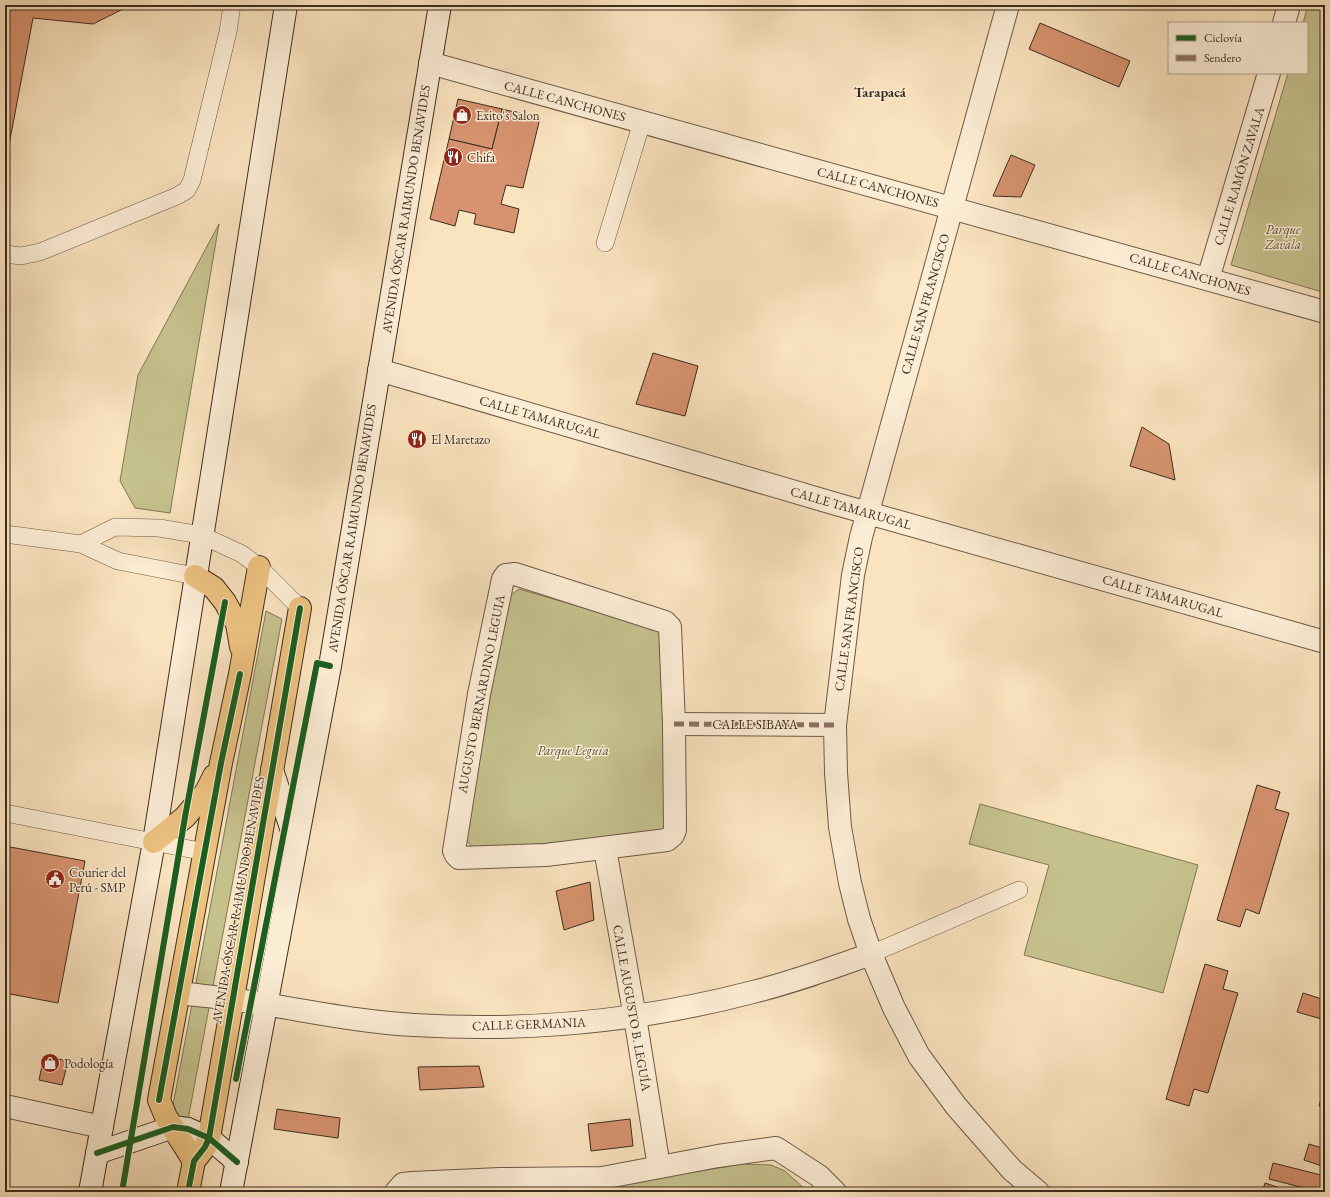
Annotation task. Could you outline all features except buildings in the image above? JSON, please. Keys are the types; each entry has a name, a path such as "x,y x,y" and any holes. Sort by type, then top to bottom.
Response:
{"main road":[{"path":"194,1161 166,1116 159,1100 180,993 221,763 240,674 259,567"},
{"path":"195,576 214,588 225,602 237,624 241,649 240,674"},
{"name":"AVENIDA ÓSCAR RAIMUNDO BENAVIDES","path":"188,1192 194,1161 205,1147 209,1138 300,608"},
{"path":"154,842 185,817 206,792 221,763"}],"street":[{"path":"90,1192 154,842 201,535 286,5"},
{"name":"AVENIDA ÓSCAR RAIMUNDO BENAVIDES","path":"231,1192 332,652 440,5"},
{"name":"CALLE SAN FRANCISCO","path":"1008,5 867,512 853,575 844,641 835,725 836,773 840,827 850,883 859,920 871,954 894,1008 920,1056 956,1106 1012,1170 1038,1192"},
{"path":"1284,22 1289,5"},
{"name":"CALLE CANCHONES","path":"430,63 1325,312"},
{"name":"CALLE RAMÓN ZAVALA","path":"1208,279 1269,74"},
{"name":"CALLE TAMARUGAL","path":"379,370 867,512 1325,642"},
{"name":"AUGUSTO BERNARDINO LEGUIA","path":"515,574 665,622 670,627 674,724 675,830 673,835 667,840 605,849 546,855 459,858 456,855 454,851 479,694 503,579 506,575 515,574"},
{"name":"CALLE SIBAYA","path":"674,724 835,725"},
{"path":"272,770 296,844"},
{"name":"CALLE AUGUSTO B. LEGUÍA","path":"605,849 635,1017 659,1167"},
{"name":"CALLE GERMANIA","path":"180,993 232,999 339,1018 420,1026 487,1028 561,1025 635,1017 695,1006 755,992 813,975 871,954"},
{"path":"5,1106 102,1127"},
{"path":"97,1153 173,1128 188,1129 209,1138 237,1162"},
{"path":"396,1192 403,1184 412,1183 500,1179 602,1178 718,1156 776,1148 819,1176 835,1192"}],"lane":[{"path":"5,254 21,256 40,252 177,196 187,190 192,180 196,165 228,32 232,5"},
{"path":"605,244 642,122"},
{"path":"81,544 115,527 159,528 201,535 242,554 259,567 300,608"},
{"path":"5,534 81,544 118,561 195,576"},
{"path":"5,813 205,852"},
{"path":"871,954 1019,890"}],"green space":[{"name":"Parque Zavala","path":"1308,5 1325,5 1325,282 1322,292 1231,265 1288,74 1308,74 1308,22 1303,22"},
{"path":"219,224 170,513 135,508 120,481 138,375"},
{"name":"Parque Leguía","path":"519,589 656,629 663,633 664,829 571,841 474,850 465,838 508,597"},
{"path":"266,611 282,619 187,1125 170,1121"},
{"path":"980,804 1198,865 1163,993 1024,955 1049,865 969,844"},
{"path":"743,1164 771,1165 785,1171 808,1192 417,1192 614,1185"}],"marked path":[{"path":"674,724 835,725"}],"cycle path":[{"path":"122,1192 185,817 225,602"},
{"path":"188,1192 194,1161 205,1147 209,1138 300,608"},
{"path":"236,1079 317,663 330,666"},
{"path":"159,1100 221,763 240,674"},
{"path":"97,1153 173,1127 188,1129 209,1138 237,1162"}],"place":[{"name":"Exito's Salon","path":"462,115"},
{"name":"Chifa","path":"453,157"},
{"name":"El Maretazo","path":"417,439"},
{"name":"Courier del Perú - SMP","path":"55,879"},
{"name":"Podología","path":"50,1063"}],"district":[{"name":"Tarapacá","path":"880,92"}]}
